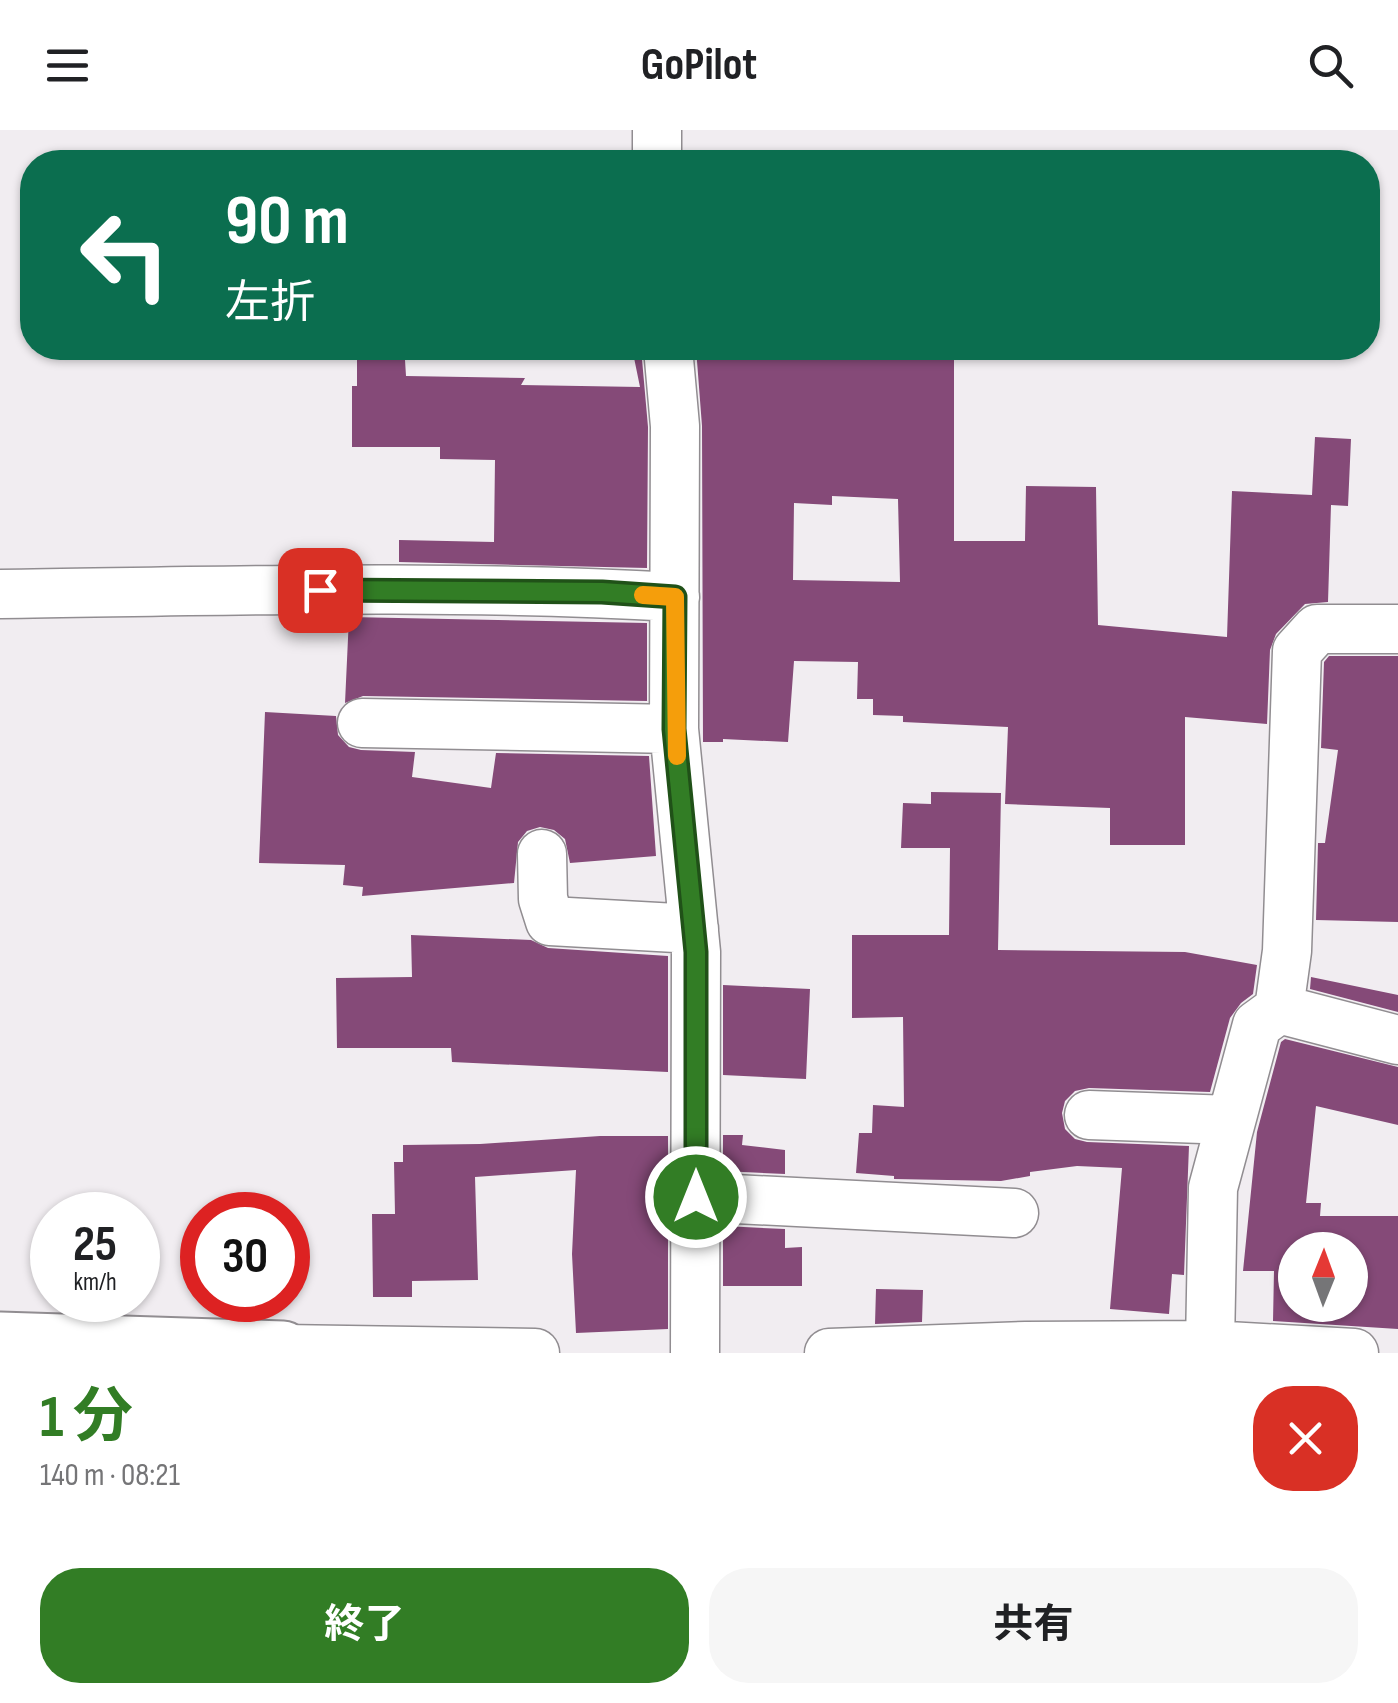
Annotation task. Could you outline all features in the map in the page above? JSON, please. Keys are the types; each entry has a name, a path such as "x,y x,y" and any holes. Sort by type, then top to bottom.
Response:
{"street":[{"path":"669,360 675,426 674,729 694,929 695,1353"},
{"path":"0,594 320,590 602,592 675,597"},
{"path":"1210,1345 1213,1188 1258,1025 1279,1010 1287,951 1297,651 1318,629 1398,629"},
{"path":"362,723 674,729"},
{"path":"542,854 543,899 550,921 694,929"},
{"path":"1279,1010 1398,1040"},
{"path":"1089,1116 1230,1120"},
{"path":"696,1197 1014,1213"},
{"path":"0,1340 534,1353"},
{"path":"829,1353 1210,1345 1332,1352"}],"building":[{"path":"357,360 405,360 406,376 525,378 521,385 640,387 634,360 642,360 648,427 647,568 399,562 399,540 494,542 495,460 440,459 440,447 352,447 352,386 357,386"},
{"path":"697,360 954,360 954,541 1025,541 1026,486 1096,487 1098,625 1227,637 1232,491 1312,495 1315,437 1351,439 1348,506 1331,505 1328,602 1305,604 1276,634 1270,650 1267,724 1185,717 1185,845 1110,845 1110,808 1005,804 1008,727 903,722 903,716 873,715 873,699 857,699 858,662 794,661 788,742 703,742 702,426","holes":["832,496 898,499 900,582 793,580 794,503 832,505"]},
{"path":"349,617 647,623 647,701 363,696 345,703"},
{"path":"1329,656 1398,656 1398,922 1316,920 1318,843 1325,843 1338,750 1321,748 1324,662"},
{"path":"265,712 336,716 338,735 349,747 415,752 412,777 491,788 496,753 649,756 656,856 570,863 565,839 554,830 540,827 527,831 518,842 514,883 362,896 363,887 343,885 345,865 259,863"},
{"path":"931,792 1001,793 998,950 1185,952 1257,965 1253,994 1230,1018 1210,1092 1089,1088 1075,1091 1065,1101 1065,1129 1075,1139 1189,1146 1184,1275 1172,1274 1169,1314 1110,1309 1122,1168 1077,1166 1030,1172 1030,1176 1001,1181 894,1179 856,1173 859,1133 872,1133 873,1105 904,1107 903,1017 852,1018 852,935 949,935 950,848 901,848 903,803 931,804"},
{"path":"411,935 531,940 548,948 668,956 668,1072 452,1062 451,1048 337,1048 336,978 412,977"},
{"path":"1311,977 1398,995 1398,1012 1310,989"},
{"path":"723,985 810,989 806,1079 723,1075"},
{"path":"1285,1039 1398,1067 1398,1125 1316,1106 1306,1203 1321,1203 1320,1216 1398,1216 1398,1329 1289,1322 1368,1322 1368,1232 1278,1232 1278,1321 1273,1321 1274,1271 1243,1271 1257,1132"},
{"path":"723,1135 743,1135 742,1145 785,1150 785,1174 723,1171"},
{"path":"668,1136 668,1329 576,1333 572,1254 576,1170 475,1177 478,1280 412,1281 412,1297 373,1297 372,1214 395,1214 394,1162 403,1162 403,1145"},
{"path":"723,1226 785,1229 785,1248 802,1247 802,1286 723,1286"},
{"path":"876,1289 923,1290 922,1322 875,1324"}],"slow traffic":[{"path":"643,595 675,597 677,756"}],"route":[{"path":"320,590 602,592 675,597 674,729 696,952 696,1197"}]}
